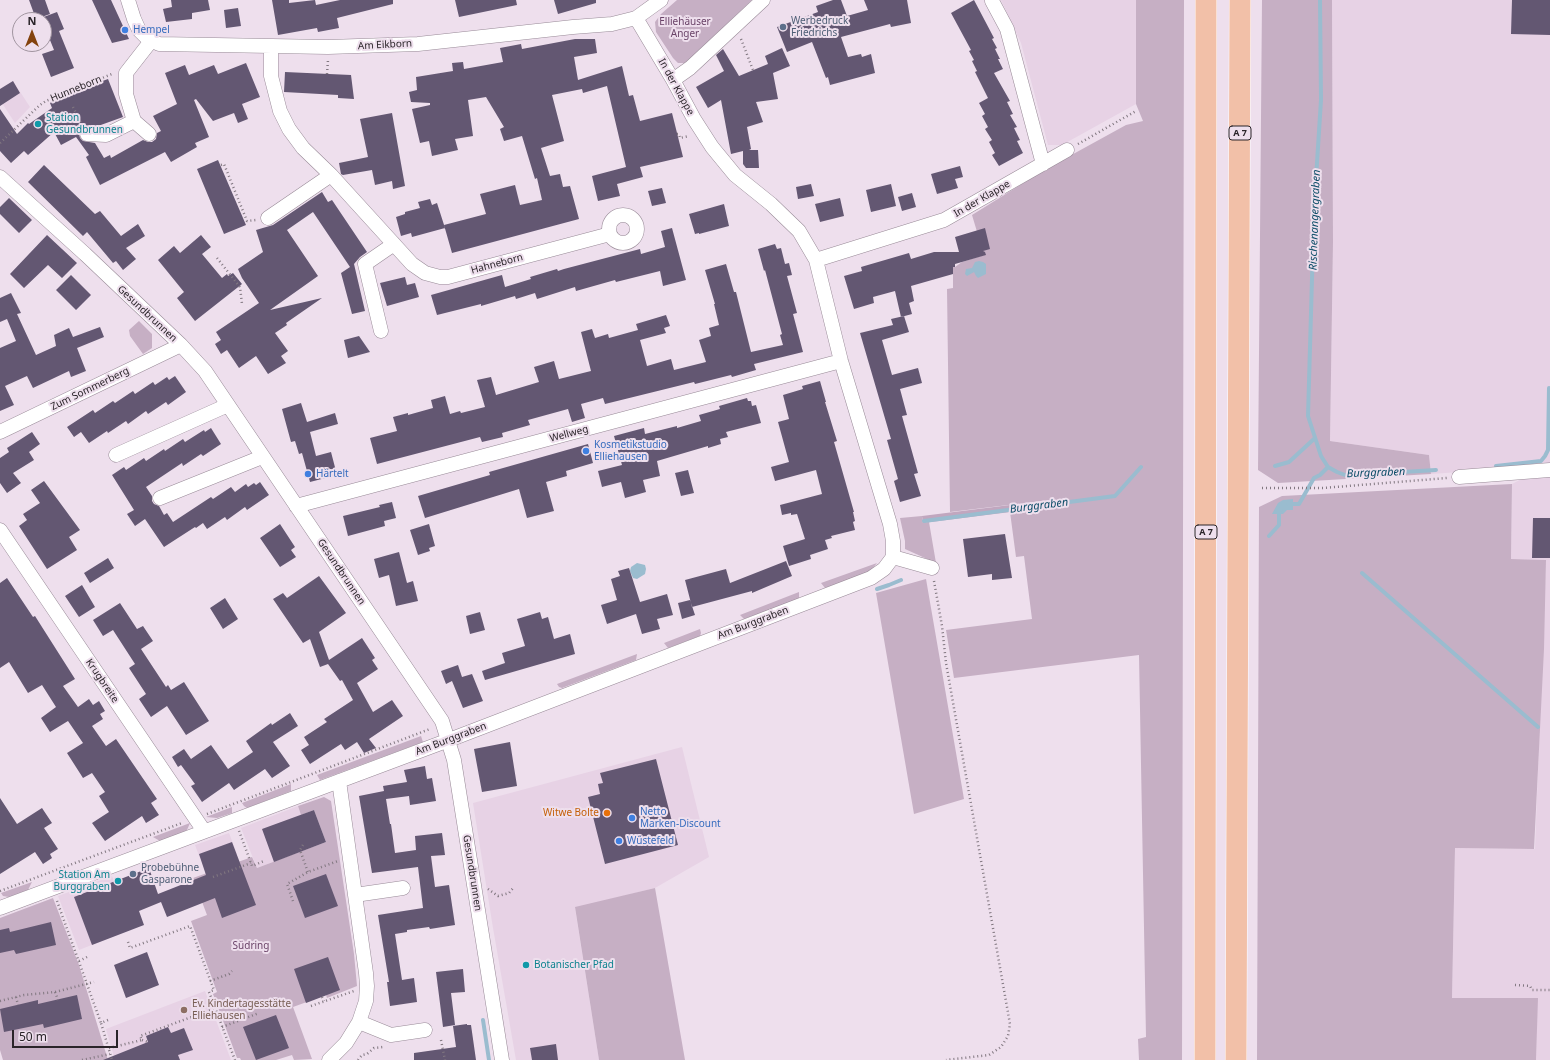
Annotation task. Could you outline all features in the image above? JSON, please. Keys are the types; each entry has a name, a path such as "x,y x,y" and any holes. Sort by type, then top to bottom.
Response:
{"highway":[{"name":"A 7","path":"1205,1060 1206,0"},
{"name":"A 7","path":"1236,1060 1240,0"}],"street":[{"path":"128,0 137,27 151,41 126,73 126,94 134,120 149,134"},
{"name":"Am Eikborn","path":"151,41 165,44 336,47 418,44 612,24 636,18 661,0"},
{"path":"673,80 690,68 763,0"},
{"path":"992,1 1007,29 1042,164"},
{"name":"In der Klappe","path":"636,18 673,80 694,119 712,147 736,175 771,204 799,231 816,260 841,362 890,524 893,541 893,557"},
{"name":"Hahneborn","path":"271,46 271,76 280,111 295,138 417,269 432,276 448,277 610,234"},
{"path":"87,134 106,135 134,120"},
{"name":"In der Klappe","path":"816,260 944,220 1067,150"},
{"path":"268,218 331,175"},
{"name":"Gesundbrunnen","path":"0,177 85,254 181,345 205,371 442,721 454,760 502,1060"},
{"path":"381,331 365,264 394,244"},
{"name":"Zum Sommerberg","path":"0,432 181,345"},
{"name":"Wellweg","path":"296,506 841,362"},
{"path":"116,455 228,405"},
{"path":"160,498 262,457"},
{"path":"1459,477 1550,470"},
{"name":"Krugbreite","path":"0,530 204,831"},
{"path":"893,557 932,568"},
{"name":"Am Burggraben","path":"1,906 448,740 871,578 884,569 893,557"},
{"path":"329,1060 346,1043 359,1022 366,1001 367,986 339,781"},
{"path":"355,895 403,888"},
{"path":"359,1022 391,1035 425,1030"}],"path":[{"path":"735,26 753,70"},
{"name":"Hunneborn","path":"0,143 46,101 119,71 126,73"},
{"path":"73,107 87,134"},
{"path":"1067,150 1136,111"},
{"path":"221,165 224,164 231,187 245,219 247,221 268,218"},
{"path":"218,258 240,287 242,304"},
{"path":"1262,488 1323,488 1459,477"},
{"path":"932,568 942,626 946,663 1010,1024 1008,1036 1001,1047 989,1055 946,1060"},
{"path":"235,820 252,866 264,861"},
{"path":"303,844 300,850 308,872"},
{"path":"293,901 287,884 308,872 350,857"},
{"path":"213,877 251,863"},
{"path":"473,877 498,896 508,893 514,886"},
{"path":"52,888 88,984 112,1060"},
{"path":"128,942 130,948 190,926 214,990 209,992 235,1060"},
{"path":"79,960 87,957"},
{"path":"210,981 229,974 232,971"},
{"path":"0,1001 16,997 55,992 94,982"},
{"path":"1515,985 1530,986 1532,990 1550,990"},
{"path":"311,1006 367,986"},
{"path":"55,992 58,1000"},
{"path":"16,997 18,1005"},
{"path":"322,997 324,1001"},
{"path":"142,1040 140,1036 216,1008"},
{"path":"222,1027 259,1013"},
{"path":"101,1023 108,1020"},
{"path":"109,1048 142,1040 148,1042"},
{"path":"441,1040 445,1060"},
{"path":"358,1060 362,1055 367,1054 374,1048 385,1046"},
{"path":"82,1060 110,1054"}],"shaded area":[{"path":"1001,0 1136,0 1136,104 1062,145 1048,145 1021,43"},
{"path":"1332,0 1550,0 1550,1060 1536,1060 1537,998 1452,998 1455,848 1535,849 1546,560 1511,559 1512,484 1546,466 1431,474 1429,455 1330,441 1333,242"},
{"path":"13,81 30,107 15,123 0,100 0,89"},
{"path":"1050,500 1050,507 923,523 922,516"},
{"path":"682,747 709,857 655,888 575,908 599,1060 516,1060 473,803"},
{"path":"298,806 313,847 257,868 241,828"},
{"path":"229,833 237,854 203,866 195,845"},
{"path":"112,876 132,929 79,950 58,896"},
{"name":"Ev. Kindertagesstätte Elliehausen","path":"205,991 231,1060 115,1060 106,1029"}],"green space":[{"name":"Elliehäuser Anger","path":"677,0 752,0 686,63 678,63 656,32 655,22 661,14"},
{"path":"1136,0 1184,0 1182,1060 1139,1060 1138,1039 1146,1037 1139,655 954,678 946,630 1032,619 1024,556 1016,557 1010,512 1050,506 1050,500 950,512 947,289 953,288 953,267 962,262 984,255 972,215 1046,169 1126,125 1143,121 1136,104"},
{"path":"1262,0 1332,0 1333,242 1330,441 1429,455 1431,474 1278,483 1258,470"},
{"path":"139,321 152,334 152,348 143,354 130,336 129,330"},
{"path":"1512,484 1511,559 1546,560 1544,649 1534,849 1455,848 1452,998 1538,998 1536,1060 1257,1060 1259,507 1282,496"},
{"path":"922,516 923,523 929,522 936,563 905,549 905,541 900,518"},
{"path":"877,563 871,570 864,574 825,588 821,583"},
{"path":"926,579 964,799 914,814 876,593"},
{"path":"799,592 799,599 744,619 740,615"},
{"path":"700,629 700,636 668,648 664,643"},
{"path":"637,654 636,660 562,688 557,684"},
{"path":"421,736 423,742 320,780 317,775"},
{"path":"291,784 291,791 247,808 242,803"},
{"name":"Südring","path":"324,797 331,801 354,954 357,986 327,998 326,995 293,1007 312,1059 294,1060 292,1055 276,1060 241,1060 240,1058 237,1058 213,994 217,992 191,921 207,915 193,878 252,857 257,868 326,842 314,810 301,815 298,806"},
{"path":"232,807 232,813 217,818 206,817"},
{"path":"190,823 187,830 184,832 160,841 153,837"},
{"path":"32,882 28,890 9,897 3,896 1,893"},
{"path":"655,888 685,1060 599,1060 575,907"},
{"path":"53,898 79,965 108,1060 3,1060 0,1050 0,918"}],"water":[{"path":"979,261 986,264 986,274 978,278 974,272 967,276 965,274 966,269 972,268 975,262"},
{"path":"1293,499 1293,510 1287,510 1283,514 1272,514 1278,503 1283,500"},
{"path":"637,563 645,565 646,569 645,574 637,579 633,578 630,571 631,567"}],"building":[{"path":"29,0 45,0 49,12 33,12"},
{"path":"92,0 111,0 129,39 112,43"},
{"path":"171,0 208,0 210,10 192,13 192,19 166,22 163,9 172,7"},
{"path":"272,0 289,0 289,3 315,0 316,5 340,0 393,0 393,4 337,18 339,28 318,32 317,28 278,35"},
{"path":"455,0 516,0 517,5 459,17"},
{"path":"554,0 596,0 596,3 558,14"},
{"path":"833,0 841,0 847,16 868,10 864,0 907,0 911,23 891,27 890,24 841,37 848,57 861,54 862,57 871,54 875,73 830,85 828,77 826,78 812,42 787,52 777,27 818,12 816,6"},
{"path":"974,0 994,38 992,39 997,48 995,49 1003,69 994,73 1010,101 1007,102 1013,114 1010,115 1017,127 1014,128 1020,140 1017,141 1023,153 999,166 992,155 995,153 989,142 992,140 985,129 988,127 982,116 985,114 979,103 988,98 975,72 977,71 972,61 974,60 969,51 971,50 951,13"},
{"path":"1512,0 1550,0 1550,35 1511,34"},
{"path":"238,8 241,26 226,28 224,10"},
{"path":"57,12 64,29 59,31 74,68 51,77 42,54 52,52 54,50 52,45 52,14"},
{"path":"575,39 595,39 597,53 574,57 578,80 622,66 629,96 633,95 640,121 672,113 683,157 640,167 643,177 617,184 620,196 598,201 592,176 626,167 607,86 583,93 582,89 552,95 564,141 541,148 550,176 560,174 563,187 570,186 579,219 452,253 444,225 486,214 480,194 515,185 520,205 542,200 537,178 535,179 522,136 504,141 500,129 504,127 486,97 468,100 473,136 455,139 458,150 432,156 429,141 420,143 412,109 430,105 430,103 411,102 409,92 417,90 416,77 453,71 452,63 463,62 464,69 503,62 500,48 521,44 522,49"},
{"path":"782,48 790,66 773,73 778,99 756,102 763,122 747,127 751,149 749,150 758,150 759,168 746,168 743,164 743,151 731,154 721,100 708,108 696,87 724,71 716,55 723,49 739,76 768,64 765,56"},
{"path":"246,63 260,97 242,104 248,119 238,123 234,113 213,121 196,99 194,100 209,137 195,143 197,147 171,162 165,152 100,185 86,157 89,155 76,137 61,145 54,132 28,155 24,151 11,163 0,151 0,109 17,134 28,123 29,124 52,108 50,103 64,95 108,79 123,117 98,126 84,126 80,130 79,134 83,141 95,143 104,158 110,155 111,158 143,140 152,142 156,139 157,133 161,131 153,116 177,104 165,73 185,65 189,75 214,65 218,74"},
{"path":"285,72 351,75 354,99 338,98 338,95 284,92"},
{"path":"13,81 20,93 0,106 0,89"},
{"path":"392,113 405,186 393,189 392,181 375,185 372,170 343,175 341,174 339,163 368,157 360,119"},
{"path":"218,160 246,225 224,234 197,169"},
{"path":"44,165 95,214 100,211 121,236 138,224 145,236 126,248 136,259 123,270 116,261 113,263 87,232 83,236 28,182"},
{"path":"960,166 963,177 955,179 958,188 937,194 931,174"},
{"path":"811,184 814,196 798,199 796,187"},
{"path":"891,184 896,206 871,212 866,190"},
{"path":"662,188 666,203 652,206 648,191"},
{"path":"322,192 328,202 332,200 367,252 354,264 365,311 352,314 341,273 350,267 313,212 287,230 318,276 270,310 322,298 286,323 287,325 275,333 288,351 281,356 286,363 268,374 256,356 239,368 227,350 221,354 215,344 221,340 216,332 259,303 242,278 238,269 263,252 256,230 273,225"},
{"path":"912,193 916,207 902,211 898,197"},
{"path":"9,198 32,220 19,233 0,214 0,207"},
{"path":"840,198 844,216 820,222 815,204"},
{"path":"430,199 432,205 437,203 445,228 412,237 411,233 401,236 396,217 405,214 405,212 420,208 418,202"},
{"path":"724,204 729,226 695,234 689,214"},
{"path":"672,228 686,280 663,286 660,271 616,282 615,280 576,291 575,287 537,299 535,293 516,299 515,296 481,306 481,304 437,315 431,295 502,275 505,287 531,279 530,277 557,269 558,271 640,249 641,254 665,247 661,231"},
{"path":"985,228 990,249 983,251 986,255 955,264 955,267 953,267 953,274 911,286 914,301 909,303 912,314 901,317 895,291 873,297 874,303 854,309 844,276 862,271 861,267 909,253 911,259 934,252 959,252 955,237"},
{"path":"47,235 77,263 62,278 48,265 24,288 10,274"},
{"path":"201,235 211,247 202,254 222,278 227,274 228,276 233,273 242,284 195,321 177,298 184,292 158,260 174,246 180,253"},
{"path":"775,244 777,249 781,248 785,264 789,263 792,275 787,276 797,313 793,314 803,352 754,364 756,370 732,377 731,375 695,384 694,382 605,404 603,398 581,404 585,418 572,422 568,409 528,420 530,425 502,433 503,437 482,442 480,437 377,464 370,438 397,431 393,417 408,413 408,415 433,408 431,400 445,396 450,414 485,407 477,380 491,377 496,395 539,382 534,367 554,361 559,379 591,371 581,332 592,329 595,338 608,334 609,338 638,330 636,324 666,315 670,326 664,328 666,333 640,340 647,366 671,359 674,370 706,362 699,340 711,336 709,328 719,325 715,304 705,270 726,264 734,292 736,292 751,352 783,345 780,335 782,334 758,249"},
{"path":"71,275 91,295 76,310 56,290"},
{"path":"405,277 407,285 415,283 419,297 387,306 380,283"},
{"path":"11,293 21,313 17,314 36,355 56,346 54,335 69,328 73,337 100,327 104,337 77,348 86,371 71,377 69,371 33,388 27,376 5,386 14,405 0,411 0,348 16,341 7,319 0,322 0,298"},
{"path":"904,316 909,332 882,340 892,375 918,368 922,383 900,389 907,415 902,416 918,473 914,474 921,496 900,502 894,481 898,479 887,440 891,439 860,333 893,325 891,319"},
{"path":"359,336 370,352 348,358 344,340"},
{"path":"175,376 186,392 168,405 166,402 148,414 146,411 128,424 126,421 89,443 81,432 74,437 67,427 93,410 95,413 113,401 115,403 133,391 135,394 153,382 155,385 167,377 169,380"},
{"path":"820,381 837,441 834,442 854,512 855,521 853,522 855,530 831,536 832,538 825,540 828,549 810,555 811,559 789,566 783,546 805,539 797,514 791,515 791,513 782,515 780,505 822,494 816,470 775,481 771,467 789,462 778,422 789,419 783,395 803,389 802,386"},
{"path":"747,398 748,401 751,401 752,406 756,405 761,423 726,432 728,437 720,439 721,444 708,448 708,446 657,461 660,476 643,480 646,492 625,498 621,482 602,487 598,471 622,465 614,436 644,428 645,434 677,426 677,428 701,421 699,415 720,409 719,406"},
{"path":"301,403 307,422 335,413 338,424 310,432 316,456 331,452 337,475 310,482 302,453 299,454 295,441 291,442 282,409"},
{"path":"211,428 221,444 203,456 201,454 183,466 182,463 146,487 152,496 152,501 154,504 159,506 164,515 167,513 173,522 211,497 213,499 231,487 235,492 246,484 248,487 254,483 256,485 260,482 269,495 247,510 245,507 227,520 225,517 207,529 203,523 164,547 145,519 135,526 127,514 134,510 112,475 124,467 126,470 144,458 146,461 183,439 185,442 204,430 205,432"},
{"path":"32,432 40,444 29,452 34,460 13,473 21,483 7,493 0,483 0,458 9,452 7,448"},
{"path":"588,444 593,463 566,471 567,476 546,482 554,511 527,518 519,489 425,518 418,496 490,475 489,472"},
{"path":"688,470 694,493 681,496 675,473"},
{"path":"44,481 80,530 69,537 77,550 47,569 19,526 27,520 23,514 40,503 31,490"},
{"path":"392,502 396,518 384,521 385,526 348,536 343,516 380,507 379,505"},
{"path":"1533,518 1550,518 1550,558 1532,558"},
{"path":"280,524 295,547 291,550 296,557 280,567 260,538"},
{"path":"429,524 435,546 429,548 430,551 418,555 410,530"},
{"path":"1005,534 1012,578 992,580 992,574 968,577 963,539"},
{"path":"399,552 407,583 413,581 418,601 396,606 389,575 379,578 374,559"},
{"path":"108,558 114,568 90,583 84,573"},
{"path":"786,561 792,576 752,593 752,591 692,607 685,580 726,569 730,583"},
{"path":"629,568 640,602 667,594 673,615 657,619 660,629 642,634 636,614 607,624 601,605 617,600 611,579 620,576 618,571"},
{"path":"319,576 346,613 319,632 329,660 362,638 375,658 372,660 378,669 357,683 373,712 392,700 403,716 369,739 376,748 364,753 357,742 345,750 341,744 310,764 301,750 309,745 304,737 327,722 324,719 353,700 342,680 340,681 328,664 320,667 310,639 303,643 273,599 283,593 287,598"},
{"path":"7,578 33,617 35,616 75,679 63,686 78,707 89,699 93,705 99,701 105,711 100,714 103,719 92,726 106,746 116,739 157,799 151,803 159,815 146,823 142,816 105,841 92,823 109,812 99,796 105,792 92,773 83,778 67,753 83,743 68,721 50,732 41,718 56,707 42,685 28,693 9,662 0,668 0,583"},
{"path":"82,585 95,607 79,617 65,596"},
{"path":"225,598 238,619 223,629 210,608"},
{"path":"690,600 695,615 682,619 678,603"},
{"path":"120,603 137,629 143,626 153,641 141,649 166,687 168,685 171,690 184,682 209,721 186,735 167,706 151,717 139,699 146,694 129,668 135,664 113,630 103,636 93,620"},
{"path":"480,612 485,630 470,634 466,616"},
{"path":"540,612 542,619 548,617 554,639 570,634 575,654 485,680 482,671 505,663 502,653 525,646 517,619"},
{"path":"458,665 462,677 472,674 483,701 463,708 452,681 446,684 441,671"},
{"path":"290,713 298,726 273,742 290,766 272,778 265,769 234,790 229,783 202,802 191,786 195,784 181,765 178,767 172,757 184,749 191,759 211,745 228,769 253,752 246,741 271,723 272,725"},
{"path":"510,742 517,786 482,792 474,749"},
{"name":"Netto Marken-Discount","path":"656,759 678,845 605,864 588,797 600,794 598,784 603,783 600,773"},
{"path":"425,766 427,779 432,778 436,801 410,805 409,796 386,799 395,853 416,850 415,836 442,833 445,855 431,856 435,887 449,885 455,925 430,929 429,927 407,930 407,932 395,934 402,980 414,978 417,1002 390,1006 387,982 389,982 378,915 423,908 418,867 372,873 359,796 384,791 383,786 407,782 404,770"},
{"path":"0,798 17,824 42,808 52,823 44,828 58,849 50,854 52,858 43,864 35,852 0,874"},
{"path":"314,810 326,842 274,862 262,829"},
{"path":"232,842 256,905 222,918 215,898 167,917 161,902 139,911 144,925 92,945 74,897 149,868 158,894 206,875 199,854"},
{"path":"326,874 338,906 305,918 293,886"},
{"path":"51,922 56,945 16,954 14,950 0,953 0,930 9,928 10,932"},
{"path":"147,952 159,985 126,998 114,965"},
{"path":"328,957 340,990 306,1003 294,969"},
{"path":"463,969 465,992 451,993 455,1025 443,1027 436,972"},
{"path":"77,995 82,1019 44,1028 43,1024 4,1032 0,1009 38,1000 38,1004"},
{"path":"276,1015 289,1048 256,1060 243,1027"},
{"path":"467,1024 471,1025 476,1060 414,1060 414,1053 456,1047 453,1026"},
{"path":"168,1027 171,1033 184,1028 193,1050 178,1055 180,1060 103,1060 148,1042 146,1036"},
{"path":"556,1044 558,1060 532,1060 530,1048"}],"waterway":[{"name":"Rischenangergraben","path":"1320,0 1321,100 1314,210 1308,416 1321,456 1328,467 1337,472 1345,475 1354,475 1436,470"},
{"name":"Burggraben","path":"1496,466 1541,461 1545,456 1548,450 1549,388"},
{"name":"Burggraben","path":"1275,466 1289,462 1315,438"},
{"name":"Burggraben","path":"924,521 1115,496 1141,467"},
{"path":"1288,504 1299,504 1314,478 1320,475 1328,467"},
{"path":"1269,536 1279,525 1279,511 1281,509"},
{"path":"1362,573 1538,727"},
{"name":"Burggraben","path":"877,589 901,580"},
{"path":"483,1020 489,1060"}],"place":[{"name":"Werbedruck Friedrichs","path":"783,27"},
{"name":"Hempel","path":"125,30"},
{"name":"Station Gesundbrunnen","path":"38,124"},
{"name":"Kosmetikstudio Elliehausen","path":"586,451"},
{"name":"Härtelt","path":"308,474"},
{"name":"Witwe Bolte","path":"607,813"},
{"name":"Netto Marken-Discount","path":"632,818"},
{"name":"Wüstefeld","path":"619,841"},
{"name":"Probebühne Gasparone","path":"133,874"},
{"name":"Station Am Burggraben","path":"118,881"},
{"name":"Botanischer Pfad","path":"526,965"},
{"name":"Ev. Kindertagesstätte Elliehausen","path":"184,1010"}]}
